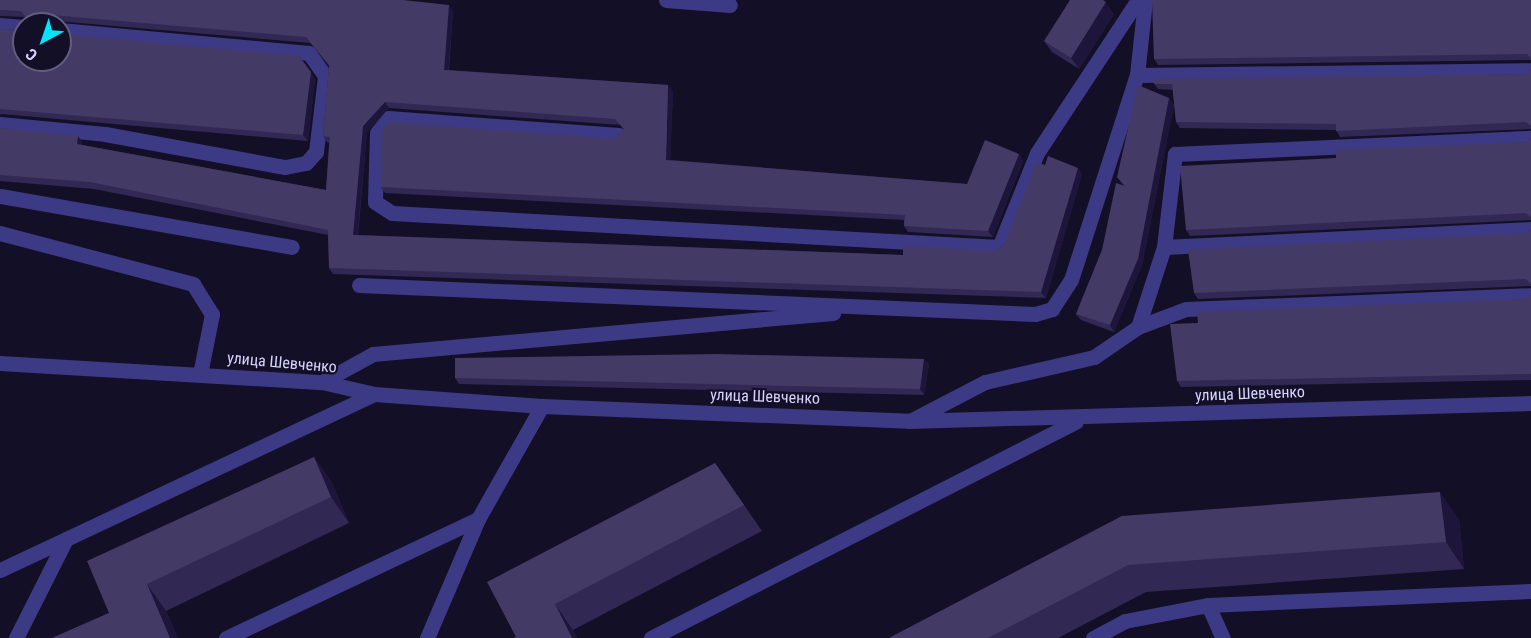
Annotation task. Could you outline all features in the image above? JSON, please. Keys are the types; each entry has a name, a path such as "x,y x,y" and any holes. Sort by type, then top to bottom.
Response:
{"street":[{"path":"666,0 730,5"},
{"path":"619,135 389,118 377,133 375,202 392,213 999,247 1037,153 1138,0"},
{"path":"359,285 1035,314 1052,309 1071,280 1137,75 1145,0"},
{"path":"0,124 105,134 285,167 306,163 316,152 325,76 309,53 72,31"},
{"path":"1137,75 1531,70"},
{"path":"1138,327 1164,247 1175,154 1531,138"},
{"path":"0,196 292,247"},
{"path":"1164,247 1531,229"},
{"path":"0,233 194,284 212,314 200,374"},
{"path":"909,421 985,382 1094,357 1138,327 1186,309 1531,295"},
{"path":"322,382 373,354 884,308"},
{"name":"улица Шевченко","path":"0,363 322,382 374,394 542,406 909,421 1080,418 1531,403"},
{"path":"0,570 374,394"},
{"path":"427,638 478,519 542,406"},
{"path":"651,638 1080,418"},
{"path":"226,638 478,519"},
{"path":"16,638 66,539"},
{"path":"1093,638 1125,621 1208,605 1531,591"},
{"path":"1208,605 1223,638"}],"building":[{"path":"0,0 403,0 449,5 444,70 668,85 666,160 967,184 985,140 1019,154 988,231 904,226 905,215 381,187 382,130 389,122 614,139 624,129 615,119 385,102 363,126 353,235 903,255 903,246 994,251 1004,245 1037,162 1045,165 1048,156 1078,168 1041,292 329,268 328,230 90,182 0,175 0,128 78,136 77,144 326,190 330,137 323,136 329,65 306,37 72,17 72,12 0,10"},
{"path":"1070,0 1103,0 1106,2 1071,58 1044,41"},
{"path":"1152,0 1531,0 1531,58 1527,54 1154,59"},
{"path":"0,29 12,30 12,72 72,72 72,35 299,56 311,72 303,135 0,109"},
{"path":"1531,69 1531,126 1526,122 1336,131 1336,124 1176,122 1172,84 1154,84 1154,79 1527,74"},
{"path":"1138,85 1169,98 1138,259 1110,325 1076,314 1102,250 1116,183 1125,186 1117,177"},
{"path":"1531,138 1531,217 1526,213 1186,230 1180,166 1336,158 1336,150 1527,142"},
{"path":"1531,229 1531,284 1526,279 1194,293 1188,250 1527,233"},
{"path":"1531,295 1531,374 1177,381 1170,324 1198,323 1197,312 1527,299"},
{"path":"716,354 924,359 920,389 455,378 455,358"},
{"path":"314,457 331,497 147,584 170,638 52,638 109,613 87,561"},
{"path":"715,463 744,505 555,604 572,638 514,638 516,637 487,582"},
{"path":"1440,492 1446,542 1128,565 988,638 889,638 1122,516"}]}
